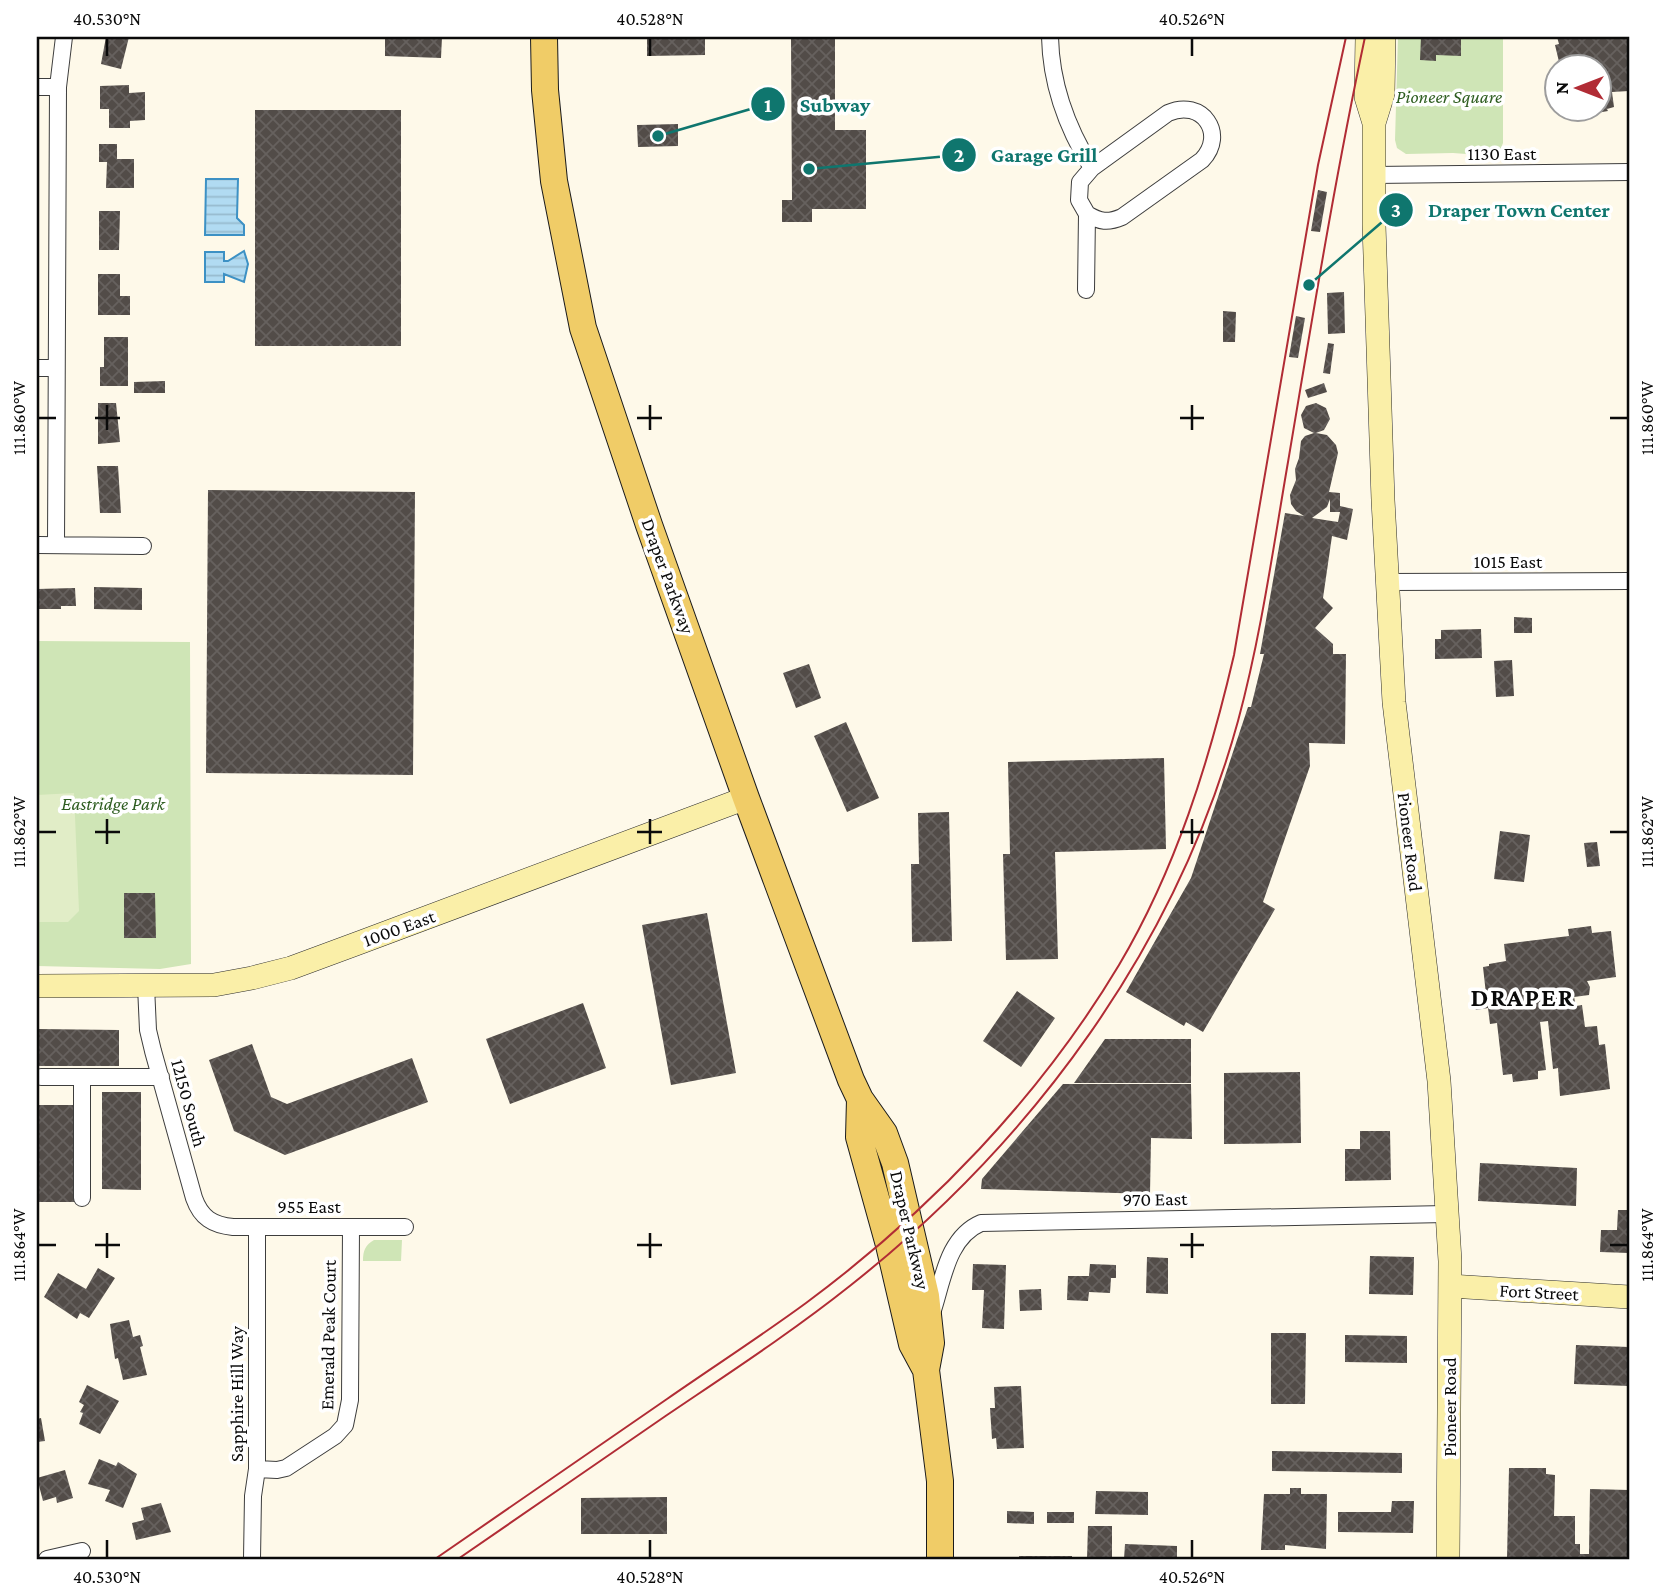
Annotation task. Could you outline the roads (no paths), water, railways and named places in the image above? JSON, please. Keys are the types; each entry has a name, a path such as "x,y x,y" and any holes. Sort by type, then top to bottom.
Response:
{"main road":[{"name":"Draper Parkway","path":"544,37 545,90 554,181 583,328 649,526 746,798 860,1099 884,1133 895,1163 926,1296 931,1343 926,1370 940,1481 940,1559"},
{"name":"Draper Parkway","path":"860,1099 859,1137 890,1245 912,1344 926,1370"}],"street":[{"path":"56,545 58,87 64,37"},
{"path":"1050,37 1053,69 1062,108 1077,145 1092,168"},
{"name":"Pioneer Road","path":"1367,37 1366,97 1374,123 1386,582 1394,702 1439,1081 1450,1286 1448,1559"},
{"name":"Pioneer Road","path":"1374,123 1383,94 1384,37"},
{"path":"37,87 58,87"},
{"path":"1086,290 1087,214 1079,200 1085,174 1178,108 1189,108 1206,120 1213,142 1202,160 1122,217 1111,222 1101,221 1087,214"},
{"name":"1130 East","path":"1374,175 1629,172"},
{"path":"37,368 56,368"},
{"path":"37,545 143,546"},
{"name":"1015 East","path":"1386,582 1629,582"},
{"name":"1000 East","path":"37,986 214,985 291,968 746,798"},
{"name":"12150 South","path":"146,986 148,1030 194,1198 200,1212 213,1223"},
{"path":"41,1076 161,1077"},
{"path":"82,1076 82,1198"},
{"name":"970 East","path":"929,1323 954,1246 964,1233 974,1226 989,1222 1446,1214"},
{"name":"955 East","path":"213,1223 257,1228 405,1227"},
{"name":"Emerald Peak Court","path":"257,1469 277,1471 295,1464 335,1436 345,1424 350,1399 351,1227"},
{"name":"Sapphire Hill Way","path":"253,1559 253,1496 257,1469 257,1228"},
{"name":"Fort Street","path":"1450,1286 1629,1297"},
{"path":"47,1559 82,1551"}],"water":[{"path":"206,179 238,179 237,218 244,225 244,235 205,235"},
{"path":"244,251 248,264 244,282 224,274 224,282 205,282 205,252 224,252 224,261 228,261"}],"tram line":[{"path":"435,1559 789,1315 896,1230 939,1190 1018,1106 1088,1014 1119,965 1174,853 1202,775 1234,655 1318,165 1346,37"},
{"path":"458,1559 783,1336 851,1285 918,1228 980,1167 1038,1102 1090,1033 1137,961 1177,884 1211,804 1246,689 1266,592 1315,302 1365,37"}],"place":[{"name":"Subway","path":"658,136"},
{"name":"Garage Grill","path":"809,169"},
{"name":"Draper Town Center","path":"1309,285"}],"district":[{"name":"DRAPER","path":"1523,997"}],"park label":[{"name":"Pioneer Square","path":"1449,96"},
{"name":"Eastridge Park","path":"113,803"}]}
